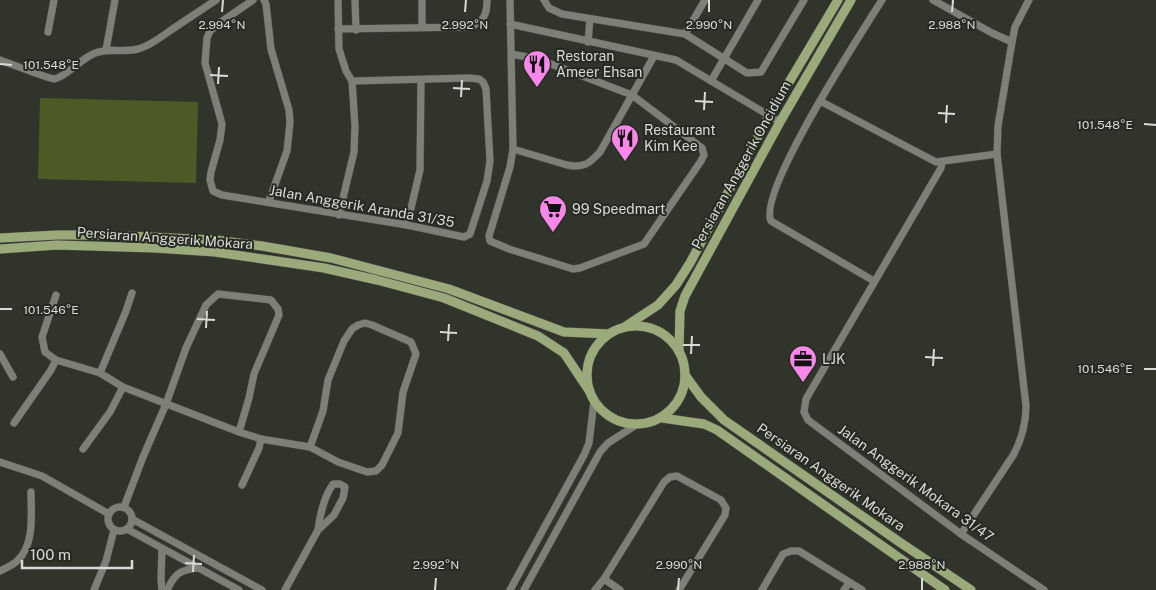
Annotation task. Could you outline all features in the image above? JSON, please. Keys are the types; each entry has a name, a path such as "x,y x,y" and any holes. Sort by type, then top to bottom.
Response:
{"main road":[{"name":"Persiaran Anggerik Oncidium","path":"626,326 658,306 676,285 690,263 770,116 838,0"},
{"name":"Persiaran Anggerik Oncidium","path":"679,352 680,311 685,296 780,122 851,0"},
{"name":"Persiaran Anggerik Mokara","path":"0,238 104,234 216,240 262,246 331,258 449,289 564,332 608,334"},
{"name":"Persiaran Anggerik Mokara","path":"0,249 57,245 216,252 324,268 377,280 444,298 538,336 564,352 590,392"},
{"path":"626,326 639,326 663,333 672,341 679,352 686,375 684,388 679,400 672,410 662,418 636,425 623,423 602,411 594,401 590,392 588,364 595,347 608,334 626,326"},
{"name":"Persiaran Anggerik Mokara","path":"686,375 701,398 724,420 971,590"},
{"name":"Persiaran Anggerik Mokara","path":"662,418 704,424 718,430 945,590"}],"street":[{"path":"48,32 54,0"},
{"path":"106,50 115,0"},
{"name":"Jalan Anggerik Aranda 31/35","path":"253,0 210,31 205,47 205,63 222,124 210,180 213,191 339,215 406,225 464,238 470,234 489,171 486,96 483,82 479,79 469,78 352,81"},
{"path":"264,0 274,64 289,110 287,151 269,201"},
{"path":"338,0 338,29 341,54 346,71 352,81 355,126 354,152 339,215"},
{"path":"355,0 356,30"},
{"path":"422,0 422,27"},
{"path":"338,29 464,28 482,22 487,9 487,0"},
{"path":"510,0 510,24 513,149 510,168 490,241 494,244 573,269 644,244 701,161 704,152 702,148 632,95 538,59 511,54"},
{"path":"544,0 549,8 562,14 685,34 747,73 761,72 804,0"},
{"path":"685,34 705,0"},
{"path":"711,81 758,0"},
{"path":"874,281 771,221 769,218 770,202 789,157 820,101 882,0"},
{"path":"933,0 1012,42"},
{"path":"961,534 1014,454 1025,423 1026,406 997,154 998,126 1015,27 1029,0"},
{"path":"0,60 55,79 85,57 106,50 128,51 144,47 212,1"},
{"path":"588,42 590,19"},
{"path":"510,24 676,60 780,122"},
{"path":"513,149 567,166 575,167 588,164 600,152 654,56"},
{"path":"406,225 420,170 421,80"},
{"path":"820,101 931,160 942,162 997,154"},
{"name":"Jalan Anggerik Mokara 31/47","path":"942,162 941,168 806,399 804,412 808,420 961,534 1044,590"},
{"path":"100,373 132,293"},
{"path":"124,507 142,457 166,404 186,348 206,305 218,294 271,300 278,309 279,315 254,374 239,432"},
{"path":"56,295 42,337 45,352 56,360 100,373 123,387 239,432 310,447 338,462 367,472 376,470 382,465 398,433 403,392 416,354 411,342 365,323 352,329 344,341 330,373 323,411 310,447"},
{"path":"0,354 13,377"},
{"path":"14,423 56,360"},
{"path":"84,449 110,412 123,387"},
{"path":"510,590 590,443 594,401"},
{"path":"524,590 600,452 608,443 636,425"},
{"path":"242,485 259,448 261,438"},
{"path":"0,462 42,476 109,514"},
{"path":"595,590 604,579 666,480 674,476 680,476 725,504 726,512 679,590"},
{"path":"285,590 318,530 334,515 343,498 345,487 340,484 333,484 328,491 319,517 318,530"},
{"path":"0,571 17,562 27,546 31,528 31,492"},
{"path":"115,507 124,507 130,512 131,524 123,531 114,530 109,524 109,514 115,507"},
{"path":"132,519 262,590"},
{"path":"127,529 239,590"},
{"path":"94,590 106,561 114,530"},
{"path":"162,549 160,578 162,590"},
{"path":"762,590 783,554 791,550 802,552 862,590"},
{"path":"167,590 174,576 184,570 198,568"},
{"path":"604,579 620,590"},
{"path":"844,590 849,583"}],"green space":[{"path":"40,98 198,102 196,183 38,179"}],"place":[{"name":"Restoran Ameer Ehsan","path":"537,88"},
{"name":"Restaurant Kim Kee","path":"625,162"},
{"name":"99 Speedmart","path":"553,233"},
{"name":"LJK","path":"803,383"}]}
